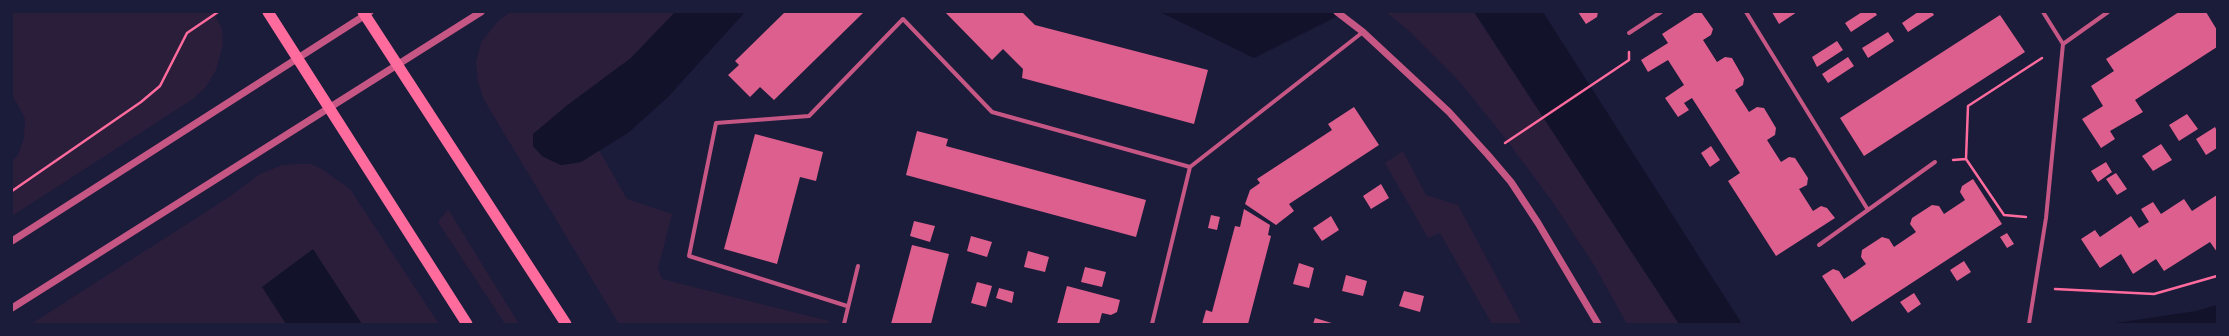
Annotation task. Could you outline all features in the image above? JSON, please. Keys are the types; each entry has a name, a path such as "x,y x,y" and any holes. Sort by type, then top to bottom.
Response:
{"highway":[{"path":"268,12 467,324"},
{"path":"366,13 398,66 566,324"}],"street":[{"path":"12,308 248,158 398,66 481,12"},
{"path":"1337,12 1363,32 1449,112 1511,182 1538,223 1598,324"},
{"path":"1629,33 1661,12"},
{"path":"1746,12 1868,210"},
{"path":"2029,324 2033,308 2046,218 2063,44 2043,12"},
{"path":"2063,44 2108,12"},
{"path":"12,241 366,13"},
{"path":"847,306 689,256 716,123 809,116 903,19 992,112 1190,167"},
{"path":"1152,324 1190,167 1363,32"},
{"path":"1819,245 1935,162"},
{"path":"844,324 847,306 858,266"}],"path":[{"path":"12,191 141,102 160,86 187,34 218,12"},
{"path":"1488,155 1531,124 1628,60 1629,33"},
{"path":"2046,218 2004,215 1966,159 1968,106 2063,44"},
{"path":"1935,162 1966,159"},
{"path":"2036,288 2154,294 2217,276"}],"shaded area":[{"path":"12,12 213,12 222,29 223,45 216,70 206,87 193,99 12,216 12,161 18,155 24,138 25,119 12,94"},
{"path":"511,12 675,12 631,58 565,107 540,153 542,156 561,165 581,162 599,150 627,199 672,214 658,269 662,279 829,321 828,324 619,324 484,100 478,82 476,63 481,42 500,19"},
{"path":"675,12 745,12 668,97 628,133 581,162 561,165 542,156 533,146 533,134 565,107 631,58"},
{"path":"1160,12 1346,12 1254,58"},
{"path":"1386,12 1474,12 1679,324 1627,324 1594,265 1552,201 1505,138 1459,81 1409,31"},
{"path":"1474,12 1543,12 1742,324 1679,324"},
{"path":"1403,151 1426,195 1458,205 1522,324 1492,324 1440,233 1428,238 1385,163"},
{"path":"311,164 322,169 350,189 439,324 31,324 229,197 260,174 282,165"},
{"path":"448,209 519,324 505,324 438,222"},
{"path":"313,249 362,324 286,324 262,287"},
{"path":"2217,305 2217,324 2109,324 2196,311"}],"building":[{"path":"785,12 864,12 774,100 760,87 750,97 728,75 739,65 735,61"},
{"path":"945,12 1022,12 1035,25 1208,70 1194,124 1022,78 1023,69 1003,49 992,60"},
{"path":"1578,12 1598,12 1597,17 1586,24"},
{"path":"1696,12 1701,12 1713,29 1711,35 1703,40 1717,62 1725,57 1732,58 1744,79 1743,85 1735,90 1749,112 1757,107 1764,108 1776,128 1775,135 1767,140 1781,162 1789,157 1795,158 1808,178 1807,185 1799,189 1813,211 1821,206 1827,208 1835,218 1776,256 1728,181 1740,173 1692,98 1684,103 1689,110 1678,117 1665,98 1684,85 1668,60 1648,72 1641,60 1668,43 1662,34"},
{"path":"1772,12 1797,12 1779,24"},
{"path":"1862,12 1875,12 1877,15 1851,32 1845,23"},
{"path":"1918,12 1932,12 1934,15 1908,32 1902,23"},
{"path":"2179,12 2206,12 2217,30 2217,47 2135,100 2143,112 2110,131 2115,139 2101,148 2082,119 2103,106 2091,86 2114,71 2106,59"},
{"path":"2000,15 2025,52 1864,156 1840,118"},
{"path":"1888,32 1894,41 1868,58 1862,48"},
{"path":"1837,41 1843,50 1817,67 1812,57"},
{"path":"1848,57 1854,66 1828,83 1822,74"},
{"path":"1354,107 1379,145 1289,204 1294,211 1276,225 1245,204 1250,190 1260,183 1257,179 1332,130 1328,124"},
{"path":"2187,114 2198,129 2179,141 2169,125"},
{"path":"2215,127 2217,131 2217,148 2206,155 2196,139"},
{"path":"917,131 948,139 946,146 1146,200 1136,237 906,175"},
{"path":"755,134 823,152 816,181 800,177 777,264 724,249"},
{"path":"2161,144 2172,160 2153,171 2142,156"},
{"path":"1711,146 1720,160 1710,167 1701,153"},
{"path":"2106,162 2112,172 2098,182 2091,171"},
{"path":"2116,173 2127,189 2117,195 2106,179"},
{"path":"1973,179 2002,224 1852,322 1822,276 1833,269 1839,271 1844,279 1855,272 1866,264 1861,257 1862,250 1882,237 1889,239 1894,247 1916,232 1910,224 1912,218 1932,205 1939,206 1944,214 1965,200 1960,192 1962,186"},
{"path":"1381,184 1389,198 1371,209 1363,196"},
{"path":"2217,195 2217,252 2210,242 2164,271 2156,259 2133,274 2121,254 2100,268 2081,239 2095,230 2100,237 2131,216 2139,228 2149,222 2141,209 2153,202 2161,214 2184,199 2192,211"},
{"path":"1244,209 1270,225 1268,235 1271,236 1248,324 1202,324 1206,310 1212,312 1235,226 1240,227"},
{"path":"1211,215 1220,217 1217,230 1208,228"},
{"path":"1331,216 1339,230 1322,241 1313,228"},
{"path":"914,221 935,226 930,242 910,236"},
{"path":"2007,233 2014,244 2007,248 2000,237"},
{"path":"971,236 992,242 987,257 967,251"},
{"path":"912,245 949,254 931,324 891,324"},
{"path":"1028,251 1049,257 1045,272 1024,267"},
{"path":"1964,261 1971,272 1957,281 1950,270"},
{"path":"1299,263 1314,268 1309,288 1293,284"},
{"path":"1085,267 1106,272 1102,287 1081,282"},
{"path":"1346,275 1367,281 1363,296 1342,291"},
{"path":"977,282 992,286 986,307 971,303"},
{"path":"1067,286 1120,300 1117,312 1111,315 1102,313 1099,324 1057,324"},
{"path":"999,288 1014,292 1012,303 996,298"},
{"path":"1404,291 1424,296 1420,312 1399,306"},
{"path":"1914,293 1921,304 1908,313 1900,302"},
{"path":"1315,318 1335,324 1313,324"}]}
